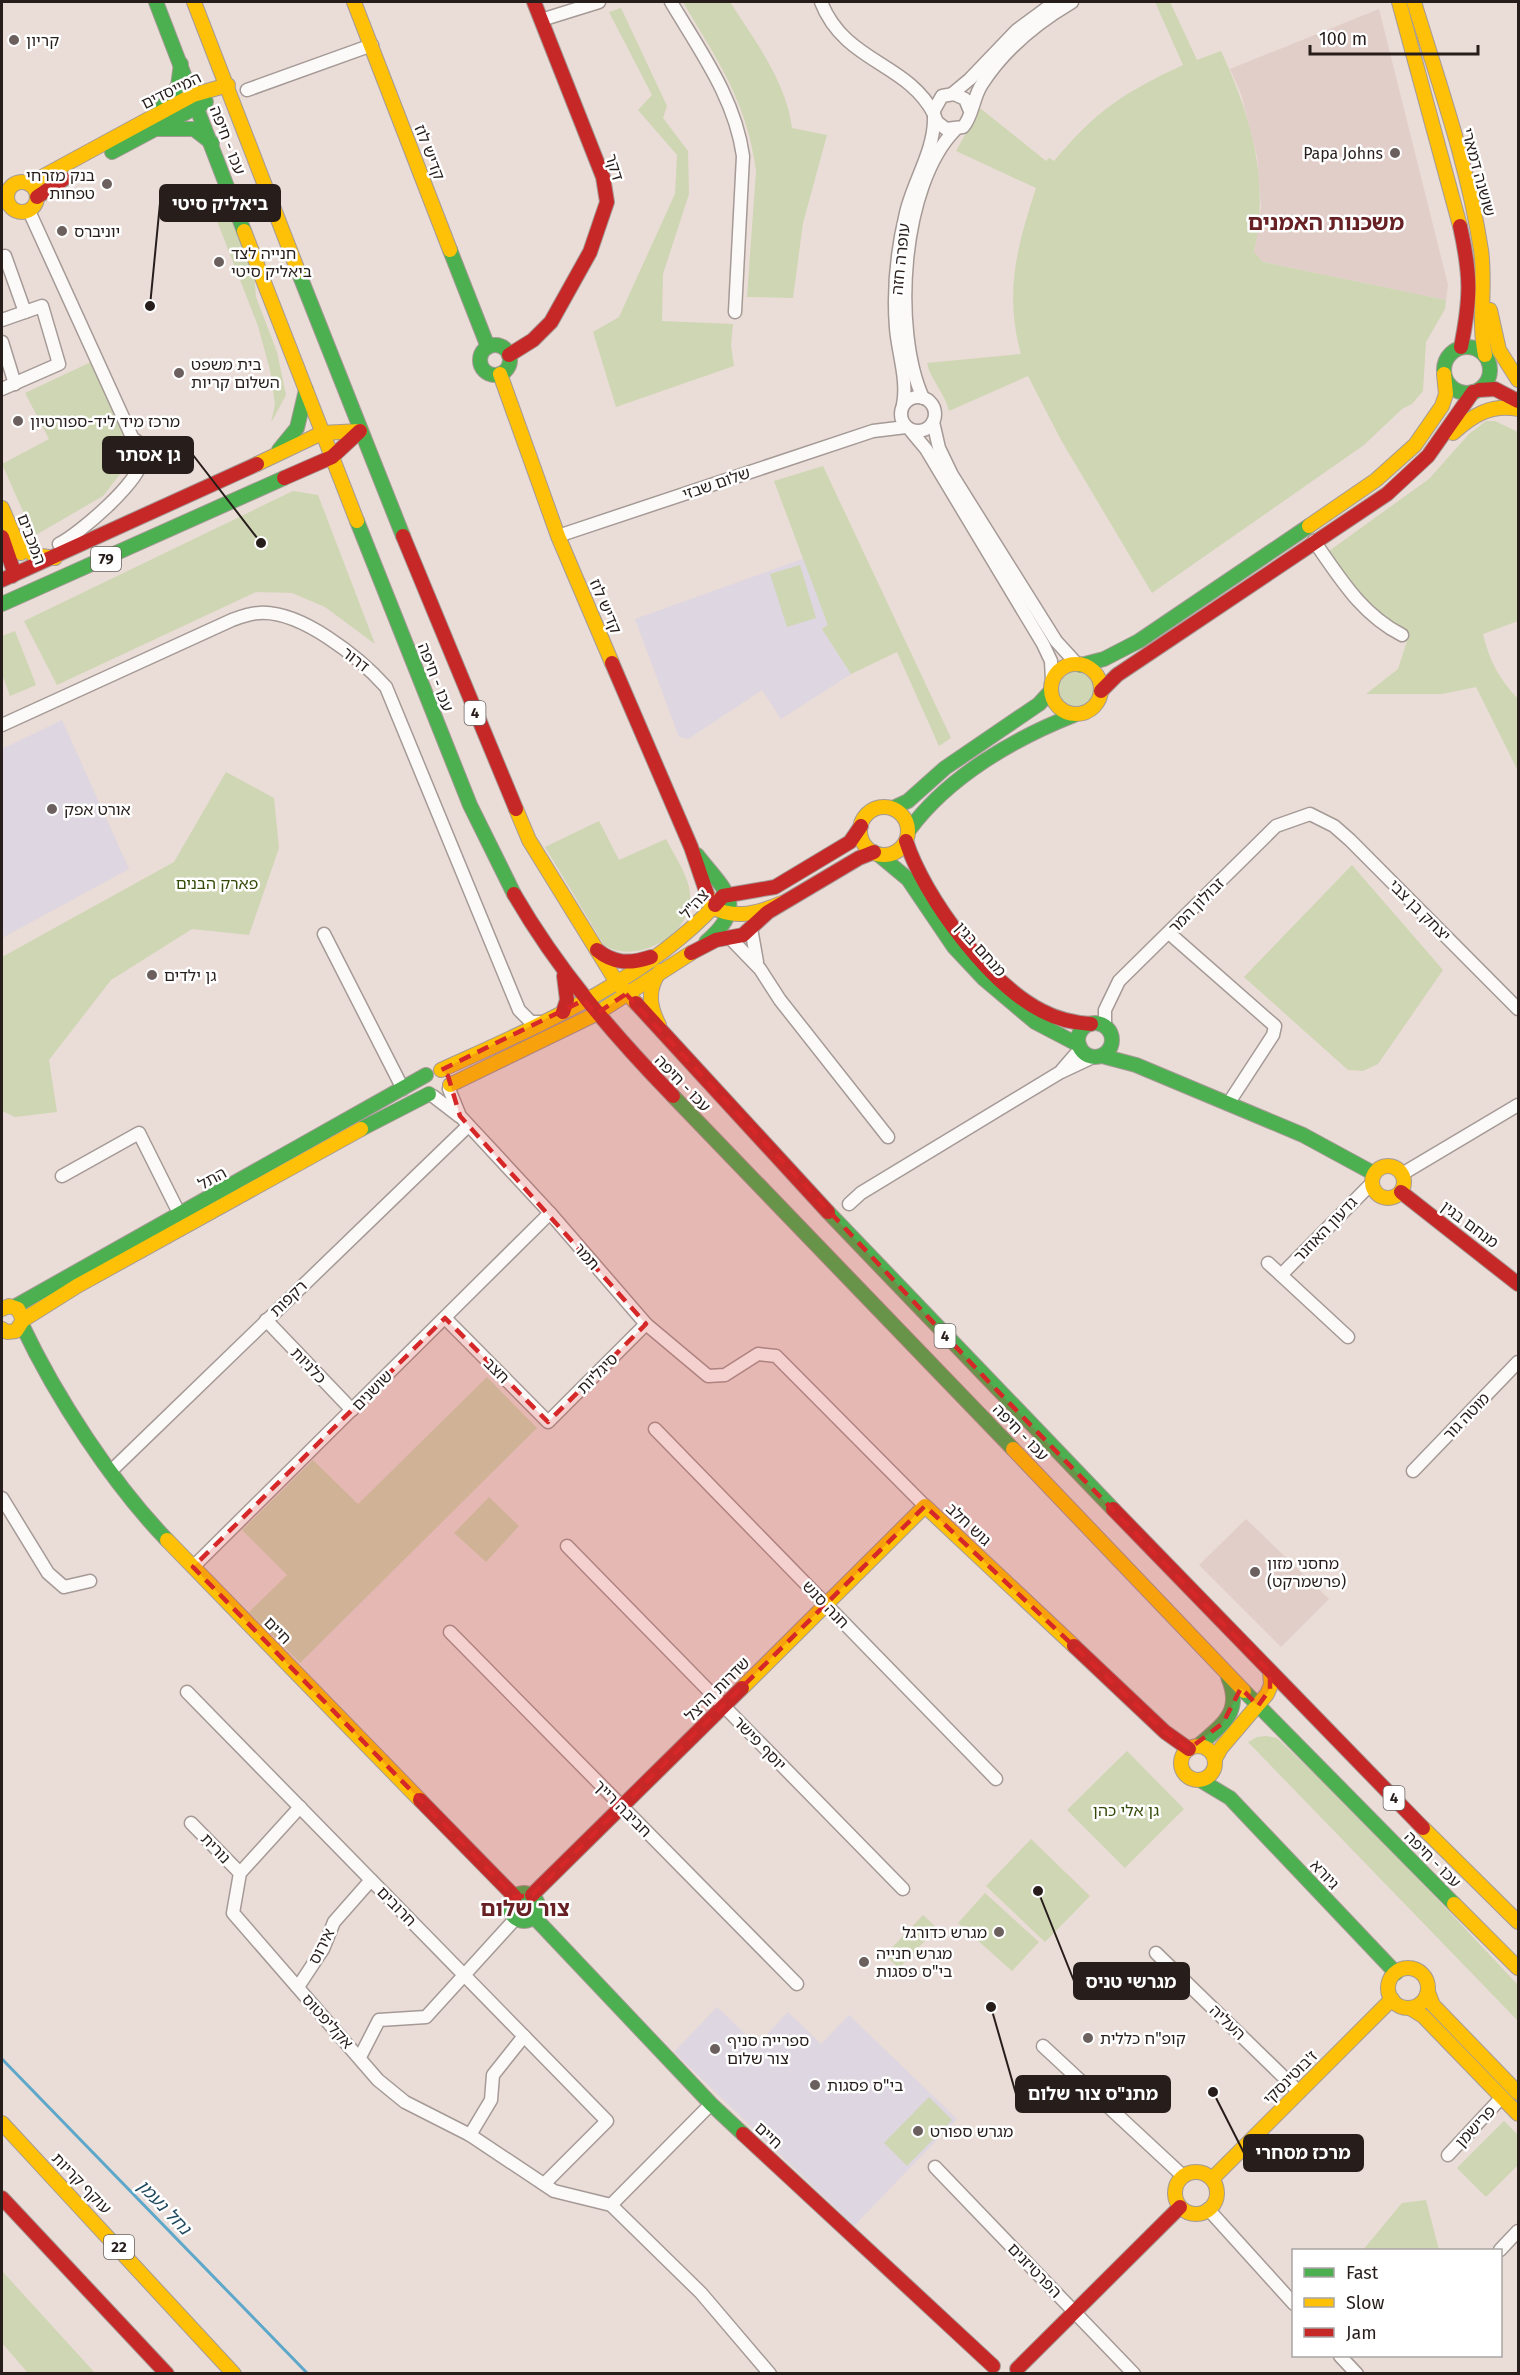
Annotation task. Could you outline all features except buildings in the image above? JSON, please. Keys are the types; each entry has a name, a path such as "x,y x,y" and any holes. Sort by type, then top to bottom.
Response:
{"main road":[{"name":"עכו - חיפה","path":"156,2 431,713 483,836 524,910 563,972 596,1014 733,1160 1145,1586 1281,1731 1518,1968"},
{"name":"עכו - חיפה","path":"194,2 360,431 529,840 616,981 672,1046 978,1371 1270,1672 1518,1922"},
{"name":"קדיש לוז","path":"354,2 488,347"},
{"name":"דקר","path":"509,355 533,340 551,322 590,252 607,202 603,177 534,2"},
{"name":"שושנה דמארי","path":"1399,2 1451,186 1466,253 1470,277 1469,307 1461,347"},
{"name":"שושנה דמארי","path":"1414,2 1466,182 1485,276 1482,342 1487,358"},
{"path":"158,113 178,86 181,63"},
{"name":"המייסדים","path":"37,197 52,186 155,129 196,101 228,85"},
{"name":"המייסדים","path":"29,184 158,113 196,101"},
{"path":"155,129 194,129 212,143"},
{"path":"18,183 29,184 37,197 35,204 29,211 8,213 8,202 5,196 18,183"},
{"path":"1485,276 1499,350 1518,380"},
{"path":"501,346 509,355 507,369 500,374 490,374 483,369 481,359 488,347 501,346"},
{"path":"876,853 864,844 861,826 873,810 893,808 908,801 945,768 1039,704 1062,668 1104,659 1139,641 1376,480 1415,445 1435,418 1446,394 1443,367 1449,354 1461,347 1474,347 1487,358 1500,375 1518,385"},
{"path":"1428,456 1476,391 1489,378 1487,358"},
{"name":"קדיש לוז","path":"500,374 558,536 691,847 712,907"},
{"path":"1444,374 1455,390 1495,389 1518,400"},
{"path":"265,461 294,434 300,421 306,390"},
{"path":"584,1000 510,1040 441,1070 433,1070 426,1075 423,1083 431,1095 442,1096 460,1078 596,1014 694,950 708,943 738,938 762,916 859,858 876,853 897,851 919,815 951,787 1033,731 1092,708 1101,691 1117,675 1149,656 1314,541 1387,494 1481,411 1492,407 1518,409"},
{"name":"79","path":"7,578 55,558 322,433 360,431"},
{"name":"79","path":"2,604 332,457 360,431"},
{"path":"298,472 321,472 335,483 350,502"},
{"name":"המכבים","path":"2,508 29,579 25,589 2,604"},
{"name":"המכבים","path":"2,537 13,569 7,578"},
{"path":"16,542 41,559 55,558"},
{"path":"1079,664 1095,673 1101,691"},
{"path":"1051,686 1056,706 1074,715"},
{"path":"893,808 903,814 908,836"},
{"name":"צה\"ל","path":"584,1000 690,933 712,907 728,894 776,887 850,842 861,826"},
{"name":"מנחם בגין","path":"908,836 909,856 933,898 957,930 999,977 1030,1005 1055,1018 1091,1024"},
{"name":"קדיש לוז","path":"691,847 728,894 731,914"},
{"name":"מנחם בגין","path":"876,853 908,879 954,947 984,980 1035,1022 1080,1046"},
{"path":"712,907 731,914 758,912 782,903"},
{"path":"694,950 722,928 731,914"},
{"path":"594,948 619,963 634,963 651,957"},
{"path":"660,971 652,982 650,1005 672,1046"},
{"path":"563,972 567,993 563,1012"},
{"path":"1136,1065 1109,1032 1091,1024 1080,1033 1080,1046 1097,1056 1136,1065 1303,1135 1372,1179"},
{"path":"1097,1056 1110,1048 1109,1032"},
{"path":"441,1070 448,1076 450,1087"},
{"name":"התל","path":"8,1308 180,1215 426,1075"},
{"name":"התל","path":"4,1331 16,1331 22,1323 77,1286 409,1102 431,1095"},
{"path":"1390,1165 1402,1174 1404,1181 1401,1192 1395,1197 1384,1198 1374,1192 1372,1179 1379,1168 1390,1165"},
{"name":"מנחם בגין","path":"1401,1192 1518,1284"},
{"name":"חיים","path":"8,1308 21,1312 22,1323 42,1367 134,1506 515,1897"},
{"name":"חיים","path":"4,1331 42,1367"},
{"name":"שדרות הרצל","path":"532,1896 926,1506"},
{"name":"גוש חלב","path":"926,1506 1165,1732 1190,1751 1209,1750 1214,1765"},
{"path":"1190,1751 1223,1723 1235,1707 1234,1692 1224,1671"},
{"path":"1200,1780 1214,1765 1230,1736 1258,1706 1270,1689 1270,1672"},
{"path":"1230,1736 1251,1726 1281,1731"},
{"name":"גיורא","path":"1190,1751 1185,1773 1230,1798 1396,1973"},
{"name":"גיורא","path":"1214,1765 1230,1798"},
{"path":"522,1894 532,1896 537,1904 534,1917 525,1921 516,1918 511,1910 515,1897 522,1894"},
{"name":"חיים","path":"534,1917 711,2104 990,2370"},
{"path":"1518,2093 1432,2005 1425,1978 1421,1973 1408,1968 1396,1973 1389,1985 1392,1999 1397,2004 1410,2008 1423,2016 1518,2114"},
{"path":"1410,2008 1421,2003 1428,1992"},
{"name":"ז'בוטינסקי","path":"1212,2179 1392,1999"},
{"name":"עוקף קריות","path":"2,2123 234,2373"},
{"path":"1198,2172 1212,2179 1216,2198 1208,2209 1194,2213 1180,2207 1175,2187 1183,2176 1198,2172"},
{"path":"2,2198 167,2373"},
{"path":"990,2370 1005,2362 1019,2371 1180,2207"}],"street":[{"path":"541,20 599,2"},
{"path":"671,2 727,97 740,134 743,156 735,312"},
{"path":"821,2 830,23 849,43 906,82 925,98 941,127 954,130 967,123 981,85 1004,56 1027,34 1072,2"},
{"path":"934,116 937,101 970,79 1017,30 1055,2"},
{"path":"247,90 372,45"},
{"path":"906,82 965,99 970,111"},
{"name":"עופרה חזה","path":"902,408 904,388 896,325 898,253 906,212 933,135 934,116"},
{"name":"עופרה חזה","path":"923,398 914,374 907,334 906,278 910,238 927,175 938,151 954,130"},
{"path":"27,551 40,552 69,539 112,500 142,463 134,439 29,211"},
{"path":"2,258 5,256 25,312"},
{"path":"2,320 42,306 59,364 2,389"},
{"path":"2,342 15,384"},
{"path":"1051,686 1051,661 1043,644 926,448 900,417 902,408 912,398 923,398 934,409 933,422 939,448 952,475 1056,641 1079,664"},
{"name":"שלום שבזי","path":"873,430 902,408"},
{"path":"908,429 923,431 933,422"},
{"name":"שלום שבזי","path":"558,536 873,430 908,429"},
{"path":"134,439 152,452"},
{"path":"1314,541 1359,604 1372,617 1402,635"},
{"name":"דרור","path":"2,725 232,620 257,612 269,613 303,625 368,667 386,687 519,1010"},
{"name":"זבולון המר","path":"1109,1032 1105,1010 1119,981 1276,826 1296,817 1310,814 1318,817"},
{"name":"יצחק בן צבי","path":"1318,817 1350,840 1518,1009"},
{"path":"751,928 752,944 760,969"},
{"path":"1168,933 1275,1026 1273,1035 1228,1104"},
{"path":"324,934 404,1089"},
{"path":"730,938 760,969 780,1000 888,1137"},
{"path":"519,1010 531,1022 544,1022"},
{"path":"510,1040 518,1021 519,1010"},
{"path":"1059,1073 1080,1046"},
{"path":"849,1204 861,1193 1059,1073 1097,1056"},
{"name":"תמר","path":"450,1087 464,1121"},
{"name":"תמר","path":"431,1095 464,1121 550,1213 646,1324 708,1376 725,1375"},
{"path":"1402,1174 1518,1105"},
{"name":"רקפות","path":"110,1472 266,1320 464,1121"},
{"path":"62,1176 139,1133 180,1215 178,1227 170,1235"},
{"name":"גדעון האוזנר","path":"1281,1275 1372,1179"},
{"name":"שושנים","path":"194,1567 550,1213"},
{"name":"גדעון האוזנר","path":"1268,1263 1348,1337"},
{"name":"חצב","path":"445,1318 548,1422"},
{"name":"כלניות","path":"266,1320 352,1410"},
{"name":"סיגליות","path":"548,1422 646,1324"},
{"name":"גוש חלב","path":"725,1375 758,1354 776,1356 926,1506"},
{"name":"מוטה גור","path":"1413,1470 1518,1362"},
{"name":"חנה סנש","path":"656,1429 996,1779"},
{"path":"2,1498 48,1573 64,1587 90,1581"},
{"name":"יוסף פישר","path":"567,1546 903,1889"},
{"name":"חביבה רייך","path":"450,1632 797,1984"},
{"name":"חרובים","path":"187,1692 607,2121 544,2184"},
{"path":"240,1873 300,1807"},
{"name":"נורית","path":"191,1823 240,1873"},
{"name":"אקליפטוס","path":"240,1873 232,1913 378,2080 405,2102 470,2135 566,2196 611,2205"},
{"name":"אירוס","path":"298,1987 323,1949 334,1922 372,1880"},
{"path":"360,2057 379,2020 426,2017 516,1918"},
{"name":"העליה","path":"1156,1953 1299,2092"},
{"path":"470,2135 491,2100 493,2075 524,2036"},
{"path":"1043,2046 1183,2176"},
{"name":"פרישמן","path":"1448,2155 1502,2097"},
{"path":"711,2104 611,2205 701,2293 770,2373"},
{"name":"הפרטיזנים","path":"935,2167 1134,2373"},
{"path":"1208,2209 1292,2303"},
{"path":"1501,2249 1518,2231"},
{"path":"1342,2357 1356,2373"}],"highlighted area":[{"path":"626,994 986,1379 1270,1672 1270,1689 1258,1706 1241,1688 1223,1723 1189,1749 1165,1732 925,1506 532,1895 515,1897 193,1567 445,1318 548,1422 646,1324 460,1116 448,1076 441,1070 584,1000 596,1014"}],"shaded area":[{"path":"1379,9 1448,285 1446,300 1263,262 1254,253 1261,207 1257,157 1241,94 1230,69"},
{"path":"805,558 828,626 822,629 851,674 781,719 762,690 688,739 679,737 635,619"},
{"name":"אורט אפק","path":"62,720 129,869 2,938 2,749"},
{"path":"1246,1519 1329,1599 1281,1647 1199,1565"},
{"name":"בי\"ס פסגות","path":"717,2007 757,2045 788,2012 821,2044 849,2015 957,2119 854,2226 674,2052"}],"green space":[{"path":"683,2 730,2 776,78 789,111 792,128 827,135 803,223 793,298 747,297 756,171 752,146 746,123 729,82"},
{"path":"1155,2 1170,2 1197,60 1221,51 1232,75 1255,149 1260,199 1254,252 1263,262 1446,300 1445,309 1426,342 1423,391 1412,404 1402,409 1364,445 1152,593 1061,440 1028,376 949,411 927,363 1021,354 1016,332 1013,290 1018,250 1036,188 956,151 980,108 1046,161 1049,158 1054,161 1084,128 1112,104 1183,65"},
{"path":"621,8 667,106 663,118 688,151 689,194 663,274 662,321 733,324 731,345 734,366 616,407 593,332 619,317 675,194 677,155 638,110 652,95 609,12"},
{"path":"208,198 226,207 254,273 256,297 277,352 286,395 271,423 275,404 270,370 258,326"},
{"path":"91,362 132,452 127,456 132,453 131,460 103,496 34,536 2,464 49,439 25,393"},
{"path":"1486,421 1495,421 1518,432 1518,621 1483,634 1496,669 1518,699 1518,771 1476,687 1442,694 1366,694 1398,669 1408,638 1401,629 1369,609 1329,551 1429,479 1469,434"},
{"path":"823,466 951,738 939,746 897,652 851,674 822,629 828,625 774,481"},
{"path":"293,491 318,495 375,644 325,607 292,593 256,592 57,685 24,621"},
{"path":"800,565 816,618 787,627 770,574"},
{"path":"15,631 36,685 10,696 2,674 2,636"},
{"path":"1076,672 1089,677 1094,690 1089,703 1076,708 1063,703 1058,690 1063,677"},
{"name":"פארק הבנים","path":"226,772 274,798 279,848 249,935 192,929 111,980 49,1060 57,1112 15,1117 2,1111 2,957 174,862"},
{"path":"599,821 619,860 666,839 687,880 690,894 689,909 683,922 661,942 647,949 632,952 604,945 545,847"},
{"path":"1352,865 1443,970 1378,1064 1363,1071 1348,1070 1244,977"},
{"path":"487,1377 537,1428 300,1663 249,1612 287,1575 242,1530 313,1460 358,1504"},
{"path":"489,1497 519,1526 486,1562 454,1533"},
{"path":"1257,1737 1277,1738 1365,1822 1518,1985 1518,2021 1248,1742"},
{"name":"גן אלי כהן","path":"1127,1751 1184,1809 1125,1868 1067,1810"},
{"path":"1031,1839 1090,1896 1045,1942 986,1886"},
{"name":"מגרש כדורגל","path":"985,1893 1039,1942 1012,1971 958,1923"},
{"path":"923,1915 937,1928 899,1968 885,1955"},
{"name":"מגרש ספורט","path":"929,2097 952,2120 907,2166 884,2143"},
{"path":"1504,2121 1518,2135 1518,2165 1486,2197 1457,2168"},
{"path":"1426,2200 1439,2249 1364,2249 1402,2203"},
{"path":"2,2271 95,2373 28,2373 2,2343"}],"waterway":[{"name":"נחל נעמן","path":"2,2059 308,2374"}],"traffic: fast":[{"path":"156,2 244,231"},
{"path":"158,113 178,86 181,64"},
{"path":"112,152 206,102"},
{"path":"155,129 194,129 212,143"},
{"path":"450,250 488,347"},
{"path":"298,271 403,536"},
{"path":"495,345 501,346 509,354 510,360 509,366 501,374 495,375 489,374 481,366 480,360 481,354 489,346 495,345"},
{"path":"1467,347 1476,348 1483,354 1489,361 1490,370 1489,379 1483,386 1476,392 1467,393 1458,392 1451,386 1445,379 1444,370 1445,361 1451,354 1458,348 1467,347"},
{"path":"279,450 297,428 306,390"},
{"path":"2,604 284,478"},
{"path":"357,521 470,805 514,894"},
{"path":"1081,665 1104,659 1139,641 1309,526"},
{"path":"893,808 908,801 945,768 1039,704 1050,692"},
{"path":"909,830 943,793 983,762 1028,736 1074,715"},
{"path":"878,854 908,879 954,947 984,979 1035,1022 1079,1045"},
{"path":"697,855 728,898 727,918 706,942"},
{"path":"1095,1023 1107,1028 1112,1040 1107,1052 1095,1057 1083,1052 1078,1040 1083,1028 1095,1023"},
{"path":"1102,1056 1136,1065 1303,1135 1373,1173"},
{"path":"14,1307 426,1075"},
{"path":"361,1129 429,1094"},
{"path":"673,1096 1013,1449"},
{"path":"828,1212 1113,1509"},
{"path":"22,1325 68,1410 106,1466 167,1540"},
{"path":"1198,1746 1222,1724 1232,1708 1232,1689 1228,1677"},
{"path":"1244,1691 1454,1904"},
{"path":"1200,1780 1230,1798 1396,1973"},
{"path":"524,1893 534,1897 538,1907 534,1917 524,1921 514,1917 510,1907 514,1897 524,1893"},
{"path":"534,1917 711,2104 743,2134"}],"traffic: slow":[{"path":"194,2 298,271"},
{"path":"354,2 450,250"},
{"path":"1399,2 1460,226"},
{"path":"1414,2 1469,187 1481,250 1482,329 1485,355"},
{"path":"29,184 193,95 228,85"},
{"path":"22,182 28,183 36,191 37,197 36,203 28,211 22,212 16,211 8,203 7,197 8,191 16,183 22,182"},
{"path":"244,231 357,521"},
{"path":"1490,310 1499,350 1518,380"},
{"path":"500,374 558,536 612,663"},
{"path":"1309,526 1376,480 1415,445 1442,406 1446,394 1444,374"},
{"path":"1453,433 1483,412 1499,408 1518,409"},
{"path":"257,464 322,433 360,431"},
{"path":"2,508 21,553"},
{"path":"16,542 34,555 55,558"},
{"path":"1071,664 1081,664 1094,671 1101,684 1101,689 1101,694 1094,707 1081,714 1071,714 1062,710 1055,703 1051,694 1051,684 1055,675 1062,668 1071,664"},
{"path":"879,807 889,807 901,814 908,826 908,831 908,836 901,848 889,855 879,855 864,844 860,836 860,826 871,811 879,807"},
{"path":"516,809 529,840 616,981 636,1003"},
{"path":"707,894 712,907 729,913 747,914 782,903"},
{"path":"441,1070 550,1019 622,980 656,957 715,905"},
{"path":"450,1085 596,1014 691,953"},
{"path":"659,1025 651,1004 651,991 660,971"},
{"path":"23,1320 77,1286 361,1129"},
{"path":"1388,1166 1400,1170 1404,1182 1400,1194 1388,1198 1376,1194 1372,1182 1376,1170 1388,1166"},
{"path":"2,1309 9,1306 18,1309 23,1320 16,1331 7,1332 2,1329"},
{"path":"1013,1449 1244,1691"},
{"path":"742,1688 925,1506 1074,1646"},
{"path":"167,1540 420,1800"},
{"path":"1215,1759 1221,1748 1267,1694 1271,1685 1270,1672"},
{"path":"1198,1746 1210,1751 1215,1763 1210,1775 1198,1780 1186,1775 1181,1763 1186,1751 1198,1746"},
{"path":"1423,1828 1518,1922"},
{"path":"1454,1904 1518,1968"},
{"path":"1408,1968 1422,1974 1428,1988 1422,2002 1408,2008 1394,2002 1388,1988 1394,1974 1408,1968"},
{"path":"1428,1992 1433,2005 1518,2093"},
{"path":"1212,2179 1392,1999"},
{"path":"1410,2008 1423,2016 1518,2114"},
{"path":"2,2123 234,2374"},
{"path":"1196,2172 1211,2178 1217,2193 1211,2208 1196,2214 1181,2208 1175,2193 1181,2178 1196,2172"}],"traffic: jam":[{"path":"509,355 533,340 551,322 590,252 607,202 603,177 534,2"},
{"path":"37,197 64,179"},
{"path":"1460,226 1468,273 1467,314 1461,347"},
{"path":"1479,390 1495,389 1518,401"},
{"path":"1101,691 1117,675 1387,494 1428,456 1473,392"},
{"path":"284,478 332,457 360,431"},
{"path":"2,580 257,464"},
{"path":"403,536 516,809"},
{"path":"2,537 13,569 12,576"},
{"path":"612,663 691,847 707,894"},
{"path":"715,905 723,896 775,887 850,842 861,826"},
{"path":"906,841 927,887 943,912 980,960 1001,981 1022,998 1048,1014 1078,1023 1091,1024"},
{"path":"691,953 716,940 743,935 768,912 859,858 874,852"},
{"path":"514,894 549,949 587,1000 673,1096"},
{"path":"597,950 603,955 622,961 636,961 651,957"},
{"path":"563,1012 567,1000 564,976"},
{"path":"636,1003 828,1212"},
{"path":"1401,1192 1518,1284"},
{"path":"1113,1509 1423,1828"},
{"path":"1074,1646 1165,1732 1189,1749"},
{"path":"532,1895 742,1688"},
{"path":"420,1800 515,1897"},
{"path":"743,2134 993,2366"},
{"path":"2,2198 167,2374"},
{"path":"1017,2369 1180,2207"}],"place":[{"name":"קריון","path":"14,40"},
{"name":"Papa Johns","path":"1395,153"},
{"name":"בנק מזרחי טפחות","path":"107,184"},
{"name":"יוניברס","path":"62,231"},
{"name":"חנייה לצד ביאליק סיטי","path":"219,262"},
{"name":"ביאליק סיטי","path":"150,306"},
{"name":"בית משפט השלום קריות","path":"179,373"},
{"name":"מרכז מיד ליד-ספורטיון","path":"18,421"},
{"name":"גן אסתר","path":"261,543"},
{"name":"אורט אפק","path":"52,809"},
{"name":"גן ילדים","path":"152,975"},
{"name":"מחסני מזון (פרשמרקט)","path":"1255,1572"},
{"name":"מגרשי טניס","path":"1038,1891"},
{"name":"מגרש כדורגל","path":"999,1932"},
{"name":"מגרש חנייה בי\"ס פסגות","path":"864,1962"},
{"name":"מתנ\"ס צור שלום","path":"991,2007"},
{"name":"קופ\"ח כללית","path":"1088,2038"},
{"name":"ספרייה סניף צור שלום","path":"715,2049"},
{"name":"בי\"ס פסגות","path":"815,2085"},
{"name":"מרכז מסחרי","path":"1213,2092"},
{"name":"מגרש ספורט","path":"918,2131"}],"district":[{"name":"משכנות האמנים","path":"1326,222"},
{"name":"צור שלום","path":"525,1908"}]}
